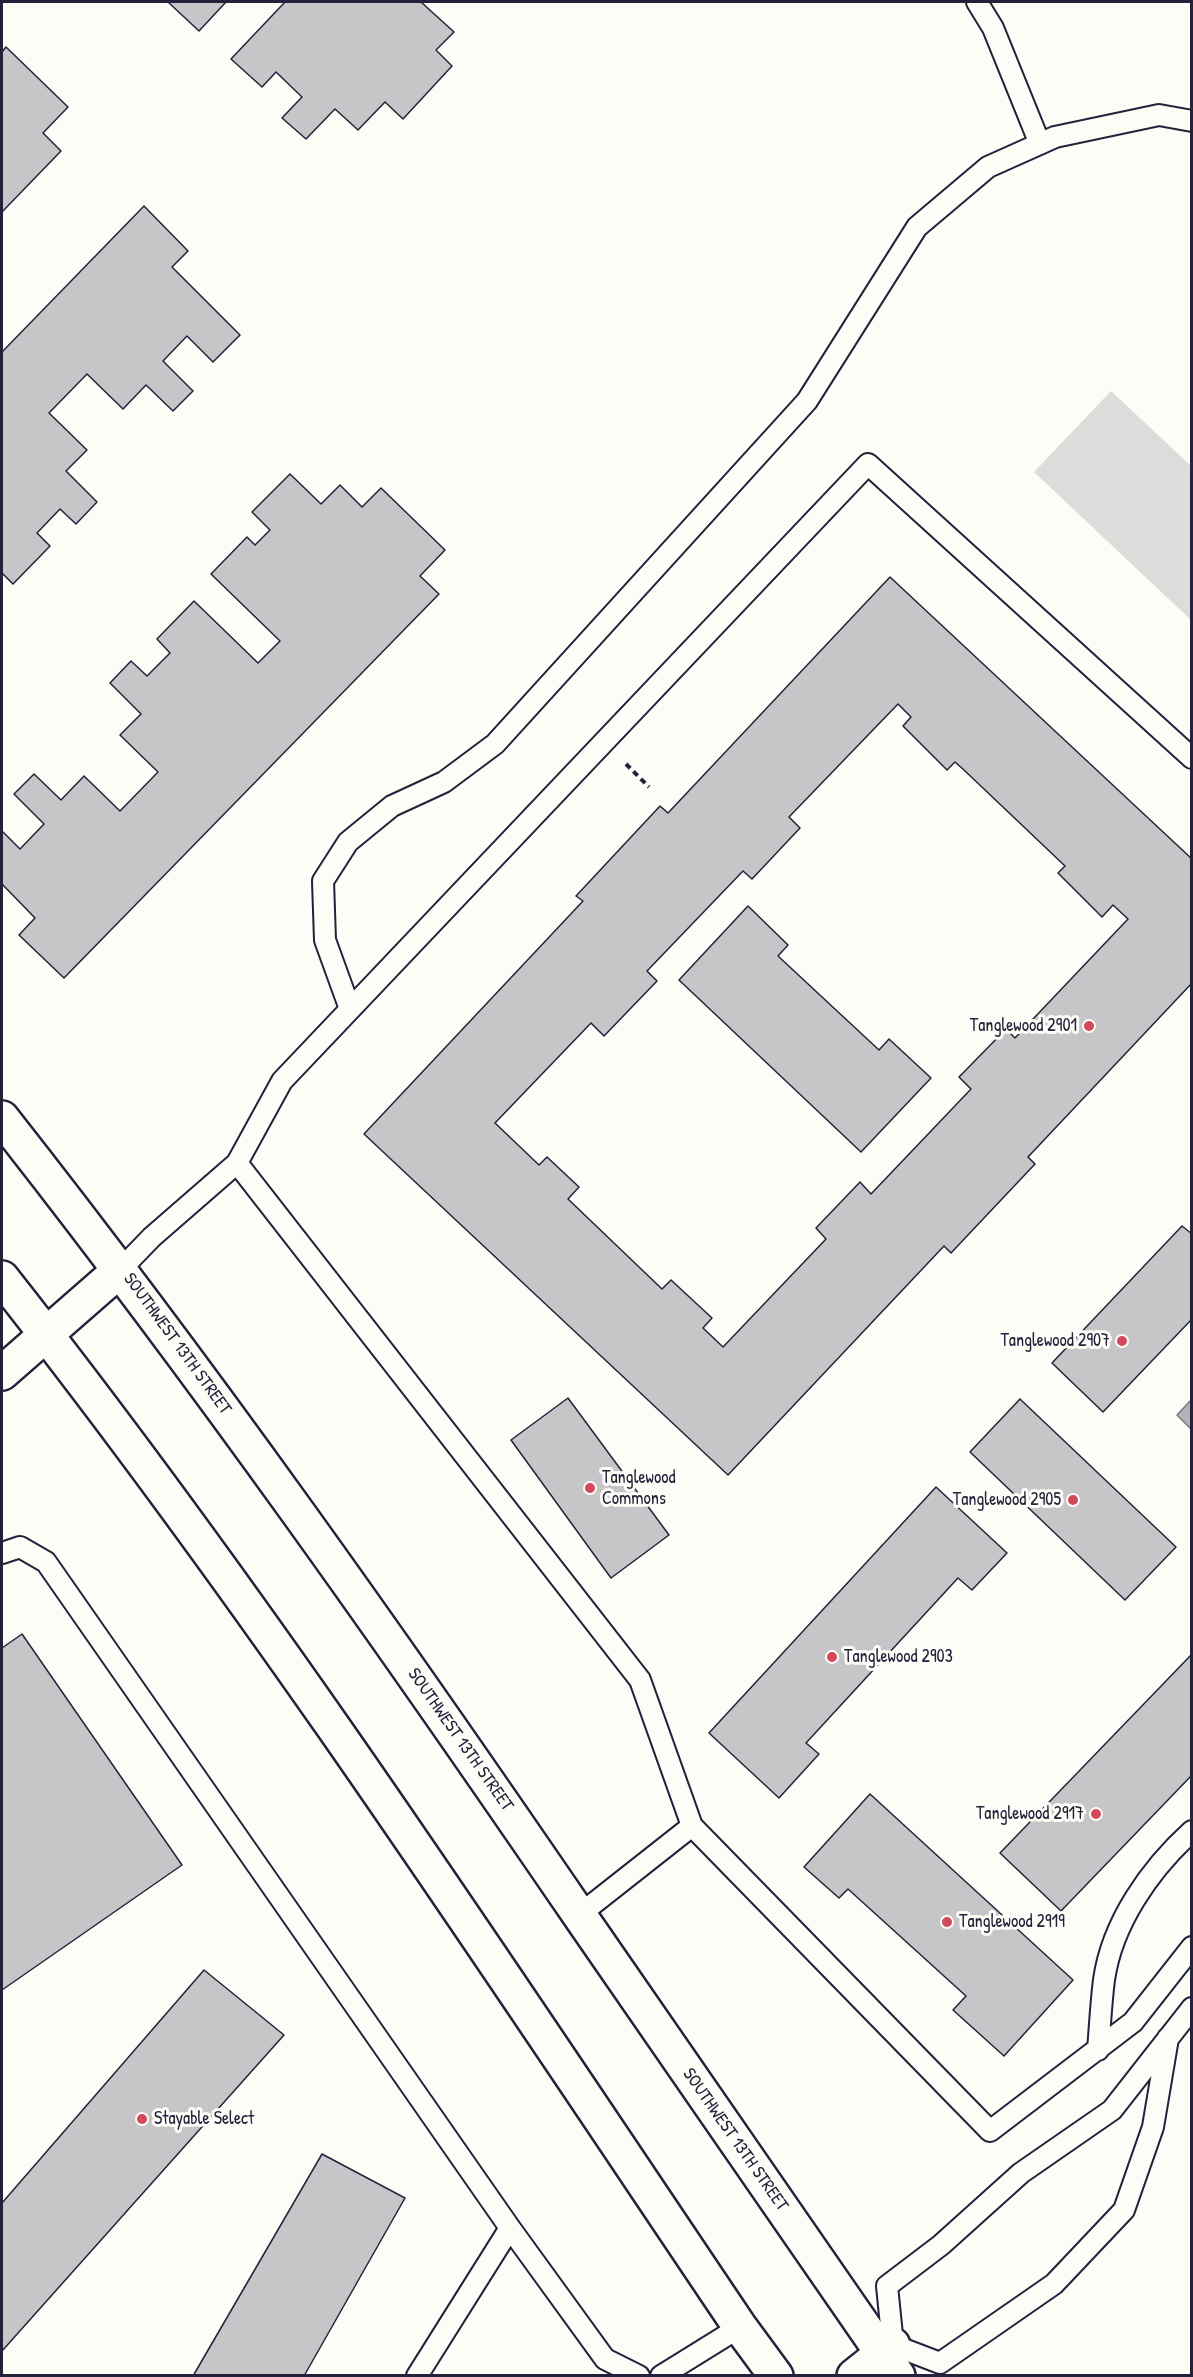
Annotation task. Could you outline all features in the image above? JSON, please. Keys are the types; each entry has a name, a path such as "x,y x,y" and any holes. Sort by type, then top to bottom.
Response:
{"main road":[{"name":"SOUTHWEST 13TH STREET","path":"2,1118 121,1269 300,1512 495,1790 579,1915 892,2358"},
{"path":"2,1374 45,1333 121,1269"},
{"path":"2,1278 221,1570 390,1807 740,2327 776,2376"},
{"path":"854,2376 892,2358"}],"lane":[{"path":"977,2 993,28 1040,144"},
{"path":"350,1009 325,940 323,881 348,842 392,806 444,782 495,744 807,401 917,227 987,167 1054,137 1159,115 1191,121"},
{"path":"121,1269 152,1237 237,1163 282,1081 868,464 1191,758"},
{"path":"237,1163 640,1680 692,1826 990,2131 1133,2022 1191,1947"},
{"path":"2,1553 20,1547 46,1562 510,2228 605,2359 639,2376"},
{"path":"579,1915 692,1826"},
{"path":"1098,2050 1104,1978 1114,1943 1131,1907 1149,1878 1169,1851 1191,1831"},
{"path":"1168,2038 1153,2127 1124,2210 1054,2284 940,2363 892,2358 887,2286 941,2245 1022,2173 1112,2110 1191,2008"},
{"path":"417,2376 510,2228"},
{"path":"661,2376 740,2327"}],"shaded area":[{"path":"1111,391 1191,466 1191,620 1034,472"},
{"path":"1191,1400 1191,1429 1177,1415"}],"building":[{"path":"168,2 226,2 199,31"},
{"path":"285,2 421,2 454,32 436,50 452,66 403,119 385,102 358,130 335,109 306,139 282,118 302,97 276,72 262,87 231,59"},
{"path":"6,47 68,107 43,133 61,151 2,212 2,52"},
{"path":"144,206 188,251 172,267 240,335 213,362 187,336 163,361 193,391 173,411 146,385 123,409 87,374 49,413 87,450 66,471 97,502 76,524 60,509 37,533 50,546 13,584 2,573 2,352"},
{"path":"290,474 321,504 340,485 362,507 381,488 445,550 420,576 439,594 64,978 19,935 35,918 2,884 2,831 20,849 44,824 14,794 34,774 61,800 84,776 120,811 158,772 120,735 141,714 110,683 131,661 147,676 170,653 157,639 194,601 258,663 280,641 211,574 247,537 255,545 270,530 252,512"},
{"name":"Tanglewood 2901","path":"890,577 1192,859 1192,983 1028,1157 1035,1164 951,1253 944,1246 728,1475 364,1134 583,901 576,896 660,806 668,813","holes":["898,704 911,717 903,726 947,770 955,762 1065,866 1058,873 1102,917 1113,905 1128,919 1015,1038 1006,1029 959,1077 971,1089 871,1194 860,1182 816,1228 826,1239 723,1347 703,1328 712,1318 671,1280 662,1289 568,1199 579,1187 547,1157 539,1165 495,1123 591,1023 604,1036 657,981 647,971 743,871 752,879 800,828 789,817"]},
{"path":"748,906 788,945 778,956 879,1050 889,1039 931,1078 861,1152 679,980"},
{"name":"Tanglewood 2907","path":"1182,1226 1192,1234 1192,1319 1103,1412 1052,1363"},
{"name":"Tanglewood Commons","path":"568,1398 669,1535 611,1578 511,1440"},
{"name":"Tanglewood 2905","path":"1020,1399 1176,1547 1125,1600 970,1452"},
{"name":"Tanglewood 2903","path":"936,1487 1007,1553 972,1590 958,1578 806,1743 819,1754 779,1798 709,1733"},
{"path":"22,1634 182,1865 2,1990 2,1648"},
{"name":"Tanglewood 2917","path":"1192,1654 1192,1775 1061,1911 1000,1853"},
{"name":"Tanglewood 2919","path":"870,1794 1073,1980 1004,2056 953,2010 966,1996 848,1889 839,1898 804,1867"},
{"name":"Stayable Select","path":"204,1970 284,2035 2,2351 2,2203"},
{"path":"322,2154 405,2198 304,2376 193,2376"}],"place":[{"name":"Tanglewood 2901","path":"1089,1026"},
{"name":"Tanglewood 2907","path":"1122,1341"},
{"name":"Tanglewood Commons","path":"590,1488"},
{"name":"Tanglewood 2905","path":"1073,1500"},
{"name":"Tanglewood 2903","path":"832,1657"},
{"name":"Tanglewood 2917","path":"1096,1814"},
{"name":"Tanglewood 2919","path":"947,1922"},
{"name":"Stayable Select","path":"142,2119"}]}
